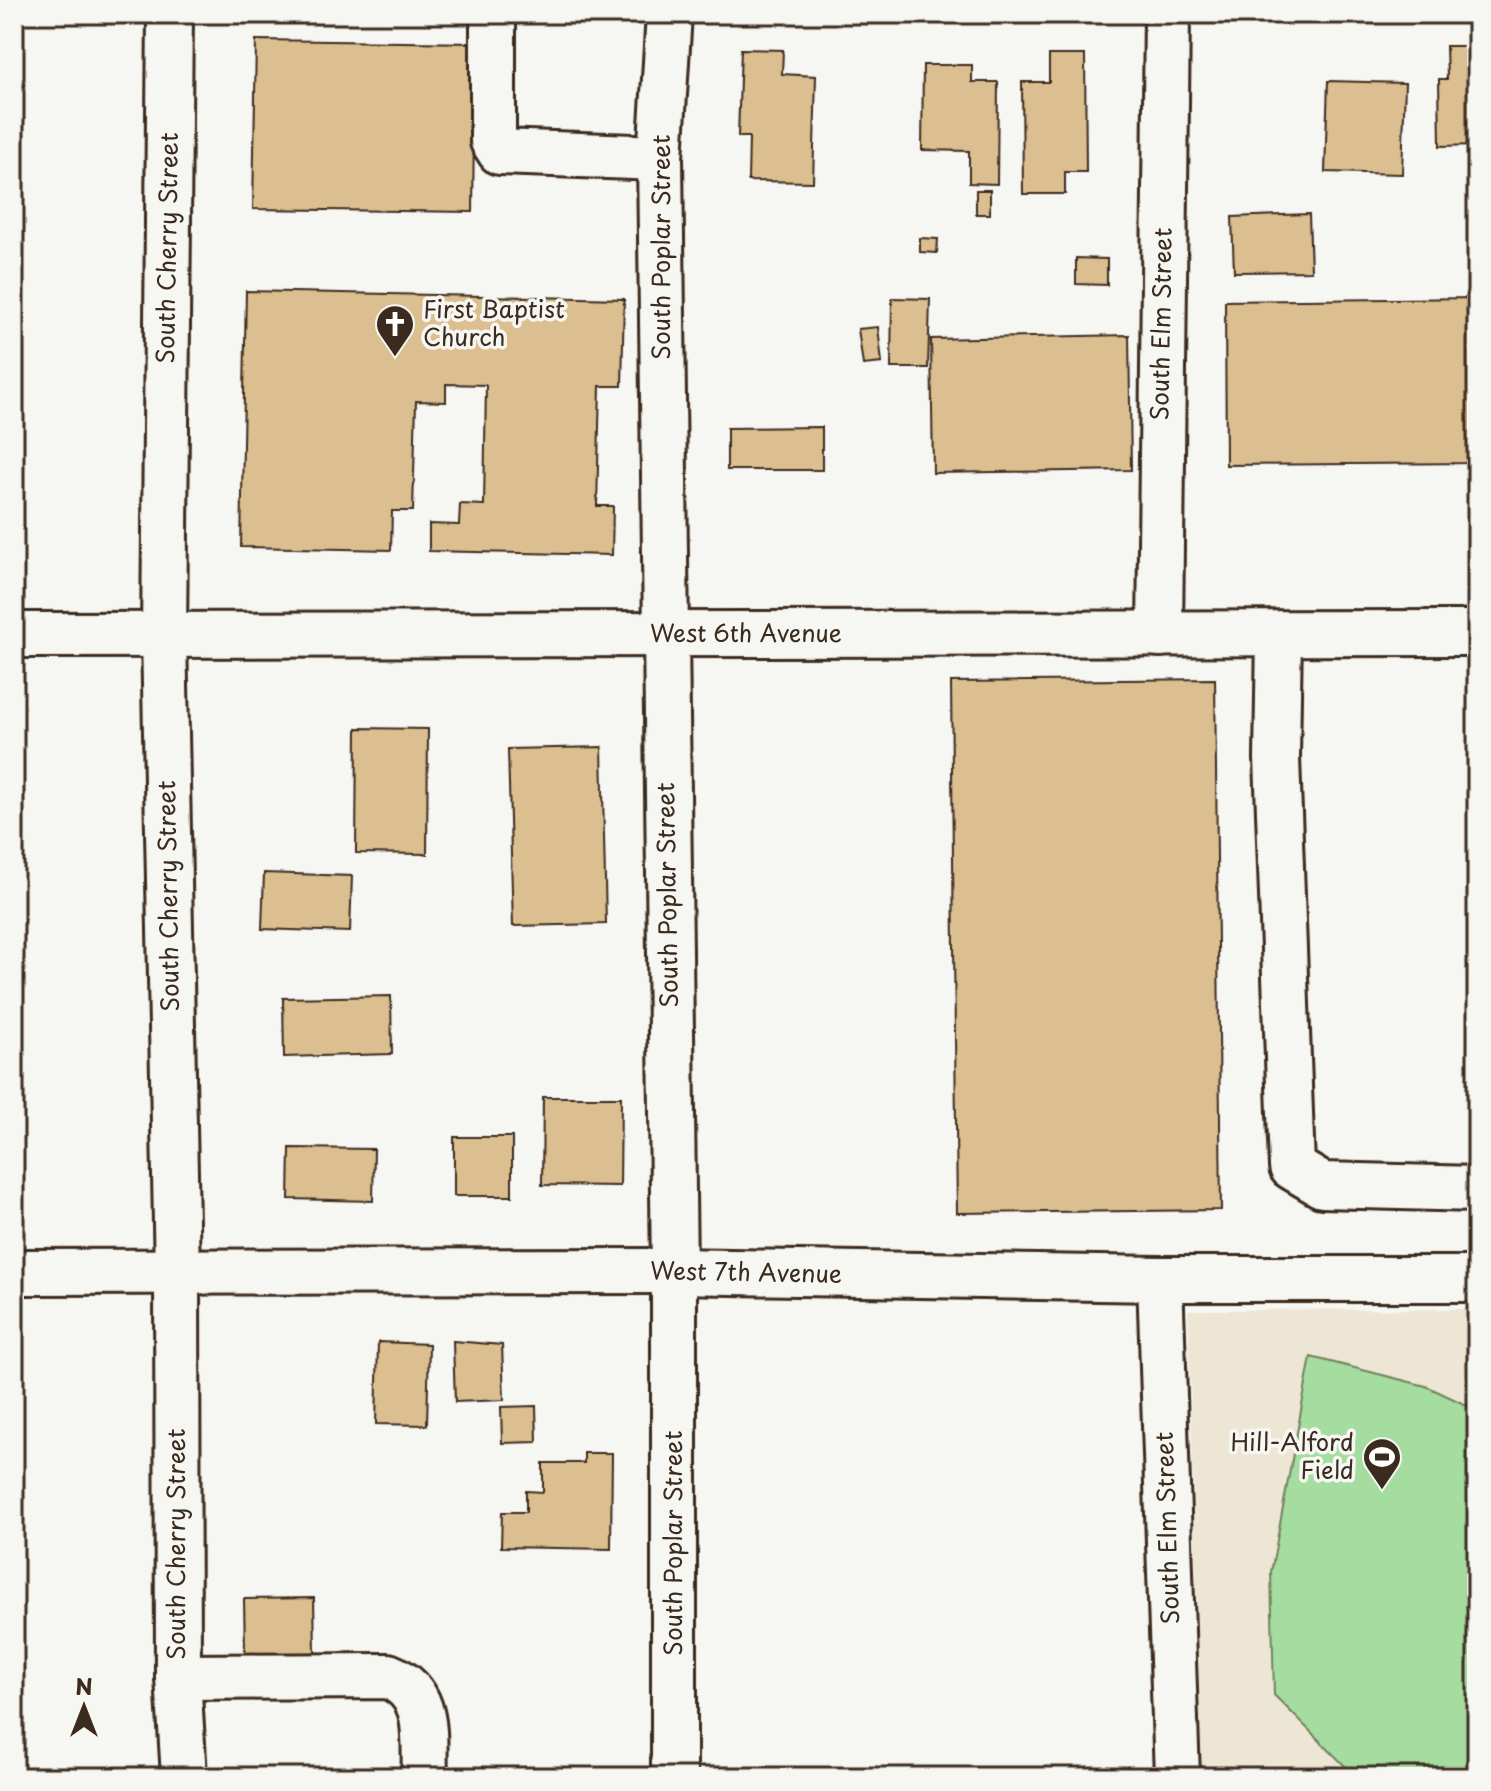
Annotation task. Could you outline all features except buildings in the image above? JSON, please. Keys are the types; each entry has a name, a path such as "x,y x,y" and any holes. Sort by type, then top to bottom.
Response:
{"street":[{"name":"South Cherry Street","path":"170,14 164,635 177,1272 178,1677 184,1777"},
{"path":"493,14 493,141 500,152 660,158"},
{"name":"South Poplar Street","path":"669,14 660,158 674,1271 674,1777"},
{"name":"South Elm Street","path":"1160,634 1167,14"},
{"name":"West 6th Avenue","path":"14,635 1477,633"},
{"path":"1279,634 1277,758 1292,1167 1322,1185 1477,1189"},
{"name":"West 7th Avenue","path":"14,1272 674,1271 1160,1279 1477,1279"},
{"name":"South Elm Street","path":"1160,1279 1177,1777"},
{"path":"178,1677 388,1676 404,1682 412,1688 420,1706 425,1777"}],"shaded area":[{"path":"1477,1309 1477,1777 1202,1777 1188,1310"}],"green space":[{"name":"Hill-Alford Field","path":"1311,1357 1426,1386 1477,1410 1477,1766 1407,1777 1356,1777 1274,1695 1271,1572"}],"place":[{"name":"First Baptist Church","path":"395,358"},
{"name":"Hill-Alford Field","path":"1382,1491"}]}
